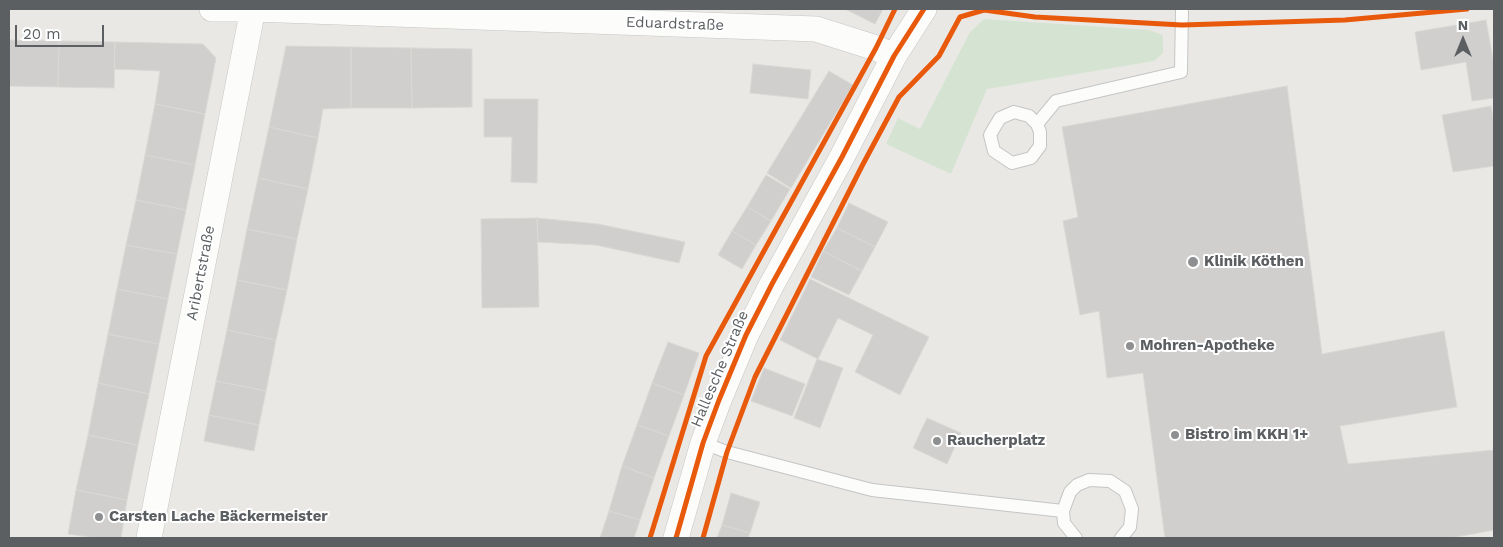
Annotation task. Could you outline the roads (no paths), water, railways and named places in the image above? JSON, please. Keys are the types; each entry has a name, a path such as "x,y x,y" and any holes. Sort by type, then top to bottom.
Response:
{"street":[{"name":"Eduardstraße","path":"212,9 816,29 876,48 894,56"},
{"name":"Aribertstraße","path":"149,538 253,9"},
{"name":"Hallesche Straße","path":"676,538 703,443 718,400 746,335 894,56 924,9"}],"lane":[{"path":"1037,124 1056,101 1181,72 1182,9"},
{"name":"Hallesche Straße","path":"703,443 728,452 872,490 1063,511"},
{"path":"1076,538 1064,522 1063,511 1070,492 1077,485 1090,480 1110,481 1125,491 1132,509 1130,527 1120,538"}],"place":[{"name":"Klinik Köthen","path":"1193,262"},
{"name":"Mohren-Apotheke","path":"1130,346"},
{"name":"Bistro im KKH 1+","path":"1175,435"},
{"name":"Raucherplatz","path":"937,441"},
{"name":"Carsten Lache Bäckermeister","path":"99,517"}]}
